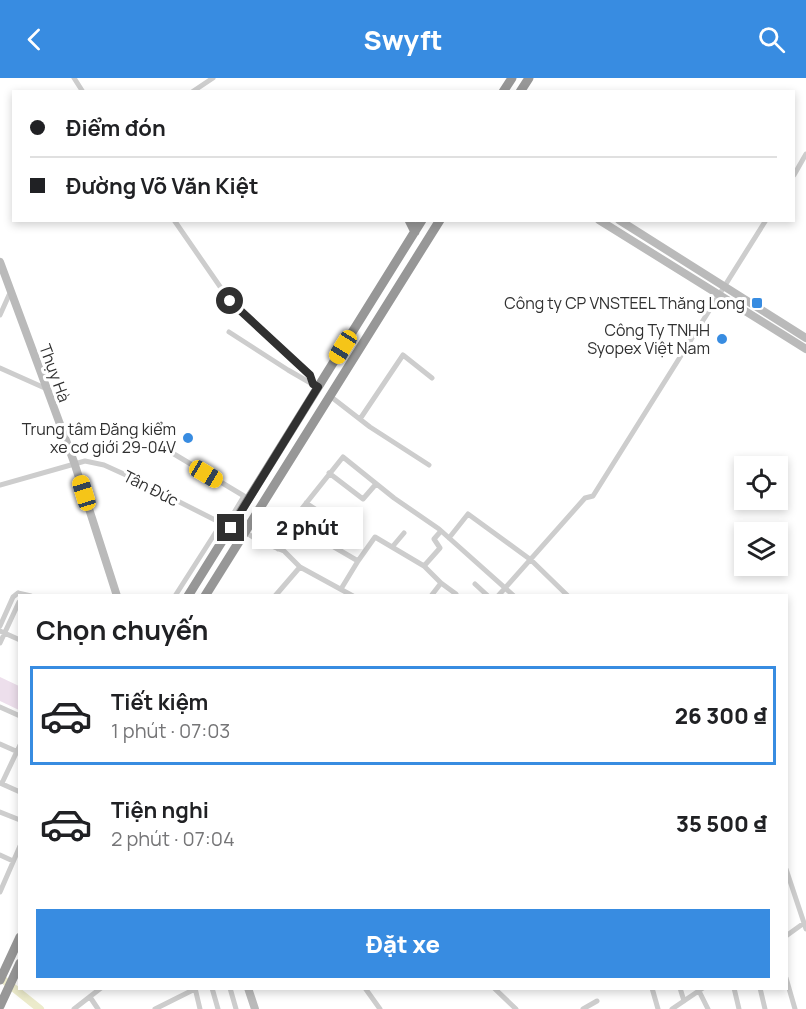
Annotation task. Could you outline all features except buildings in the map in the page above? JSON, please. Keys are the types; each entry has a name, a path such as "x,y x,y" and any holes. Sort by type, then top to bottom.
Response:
{"highway":[{"path":"206,594 439,222"},
{"path":"189,594 226,526 368,307 412,227"},
{"path":"0,980 18,941"},
{"path":"1,1004 18,966"}],"street":[{"path":"195,90 213,78"},
{"path":"795,173 806,154"},
{"path":"175,222 230,301 310,375 316,386"},
{"path":"602,222 806,349"},
{"path":"622,222 806,338"},
{"path":"500,594 585,498 593,496 765,222"},
{"name":"Thụy Hà","path":"0,262 74,462 116,594"},
{"path":"0,291 11,296 0,315"},
{"path":"229,332 316,386"},
{"path":"360,419 403,355 432,378"},
{"path":"0,368 46,389"},
{"path":"330,396 429,465"},
{"path":"174,454 246,498"},
{"path":"278,549 292,521 343,457 441,531 512,594"},
{"name":"Tân Đức","path":"0,485 74,462 85,461 104,465 226,526"},
{"path":"329,473 363,499 376,484"},
{"path":"0,479 8,482"},
{"path":"306,503 332,520"},
{"path":"449,538 468,514 531,560 566,594"},
{"path":"176,594 226,526"},
{"path":"424,566 440,548 434,539 441,531"},
{"path":"245,532 259,541 284,551 300,567 350,594"},
{"path":"393,546 404,533"},
{"path":"341,589 375,537 424,566 441,584 456,594"},
{"path":"334,546 358,561"},
{"path":"277,594 300,567"},
{"path":"433,594 441,584"},
{"path":"475,584 486,594"},
{"path":"0,626 13,597 18,593 22,594"},
{"path":"0,644 2,632 18,604"},
{"path":"2,632 18,639"},
{"path":"0,707 18,715"},
{"path":"0,744 18,752 1,783 18,791"},
{"path":"0,812 18,819"},
{"path":"0,892 18,850"},
{"path":"0,855 13,861"},
{"path":"788,875 805,926 788,935"},
{"path":"788,985 795,1009"},
{"path":"74,1009 99,990"},
{"path":"155,1009 193,990"},
{"path":"195,990 200,1009"},
{"path":"213,990 218,1009"},
{"path":"231,990 236,1009"},
{"path":"249,990 255,1009"},
{"path":"366,990 380,1009"},
{"path":"496,990 516,1009"},
{"path":"653,990 658,1009"},
{"path":"680,990 681,1005"},
{"path":"672,1009 701,990 708,1009"},
{"path":"734,990 739,1009"},
{"path":"760,990 765,1009"},
{"path":"90,997 98,1009"},
{"path":"583,1009 597,1001"}],"shaded area":[{"path":"0,677 18,686 18,710 0,701"}],"waterway":[{"path":"0,977 40,1009"}],"place":[{"name":"Công ty CP VNSTEEL Thăng Long","path":"757,303"},
{"name":"Công Ty TNHH Syopex Việt Nam","path":"722,339"},
{"name":"Trung tâm Đăng kiểm xe cơ giới 29-04V","path":"188,438"}],"route":[{"path":"230,301 310,375 313,384 318,387 231,528"}]}
